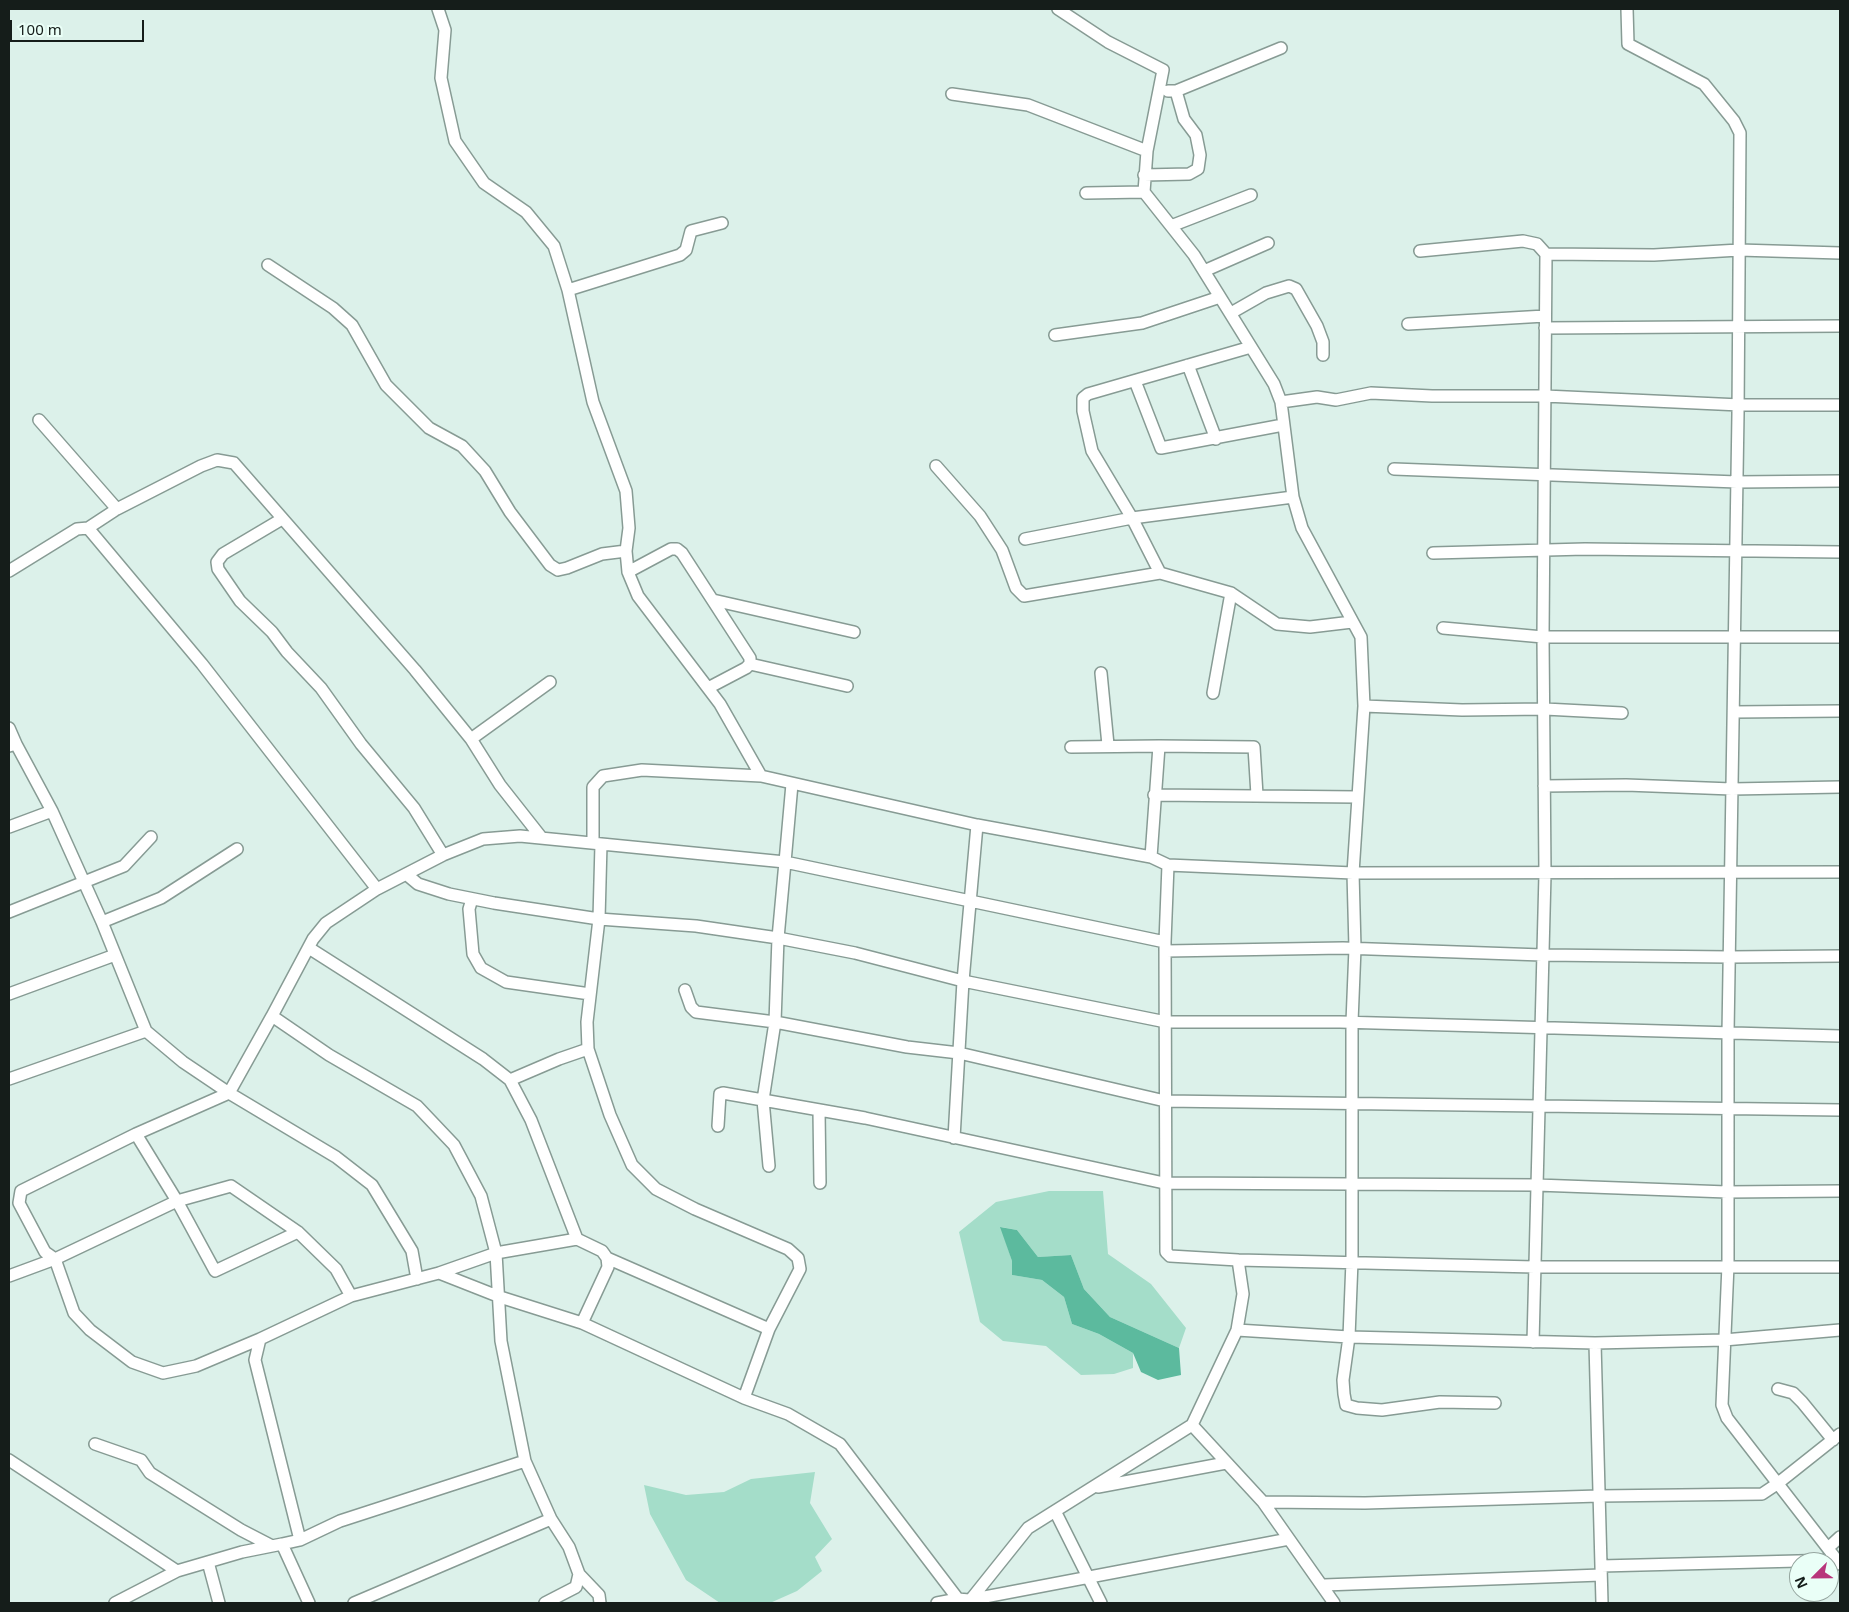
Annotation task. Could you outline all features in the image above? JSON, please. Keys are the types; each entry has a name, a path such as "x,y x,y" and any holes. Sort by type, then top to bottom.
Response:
{"street":[{"path":"438,9 445,30 441,78 455,141 484,183 526,212 554,246 568,290 593,402 626,491 629,528 626,551 628,572 638,596 708,688 761,776"},
{"path":"1058,9 1108,42 1164,70 1147,151 1144,192 1204,271 1274,384 1281,402 1293,497 1302,528 1361,636 1364,706 1353,873 1355,948 1352,1022 1352,1261 1349,1337 1343,1380 1346,1405 1382,1410 1440,1402 1495,1403"},
{"path":"1627,9 1628,44 1704,84 1734,121 1740,133 1734,712 1728,1034 1728,1265 1722,1405 1727,1418 1831,1552"},
{"path":"1159,91 1176,91 1280,48"},
{"path":"1144,175 1189,174 1198,169 1200,155 1196,136 1184,119 1176,91"},
{"path":"952,94 1028,105 1147,151"},
{"path":"1086,193 1144,192"},
{"path":"1171,226 1251,195"},
{"path":"568,290 680,255 686,250 691,231 722,223"},
{"path":"1420,251 1523,241 1537,244 1546,254 1543,637 1546,874 1542,954 1533,1342"},
{"path":"1204,271 1268,243"},
{"path":"1546,254 1654,255 1739,250 1840,253"},
{"path":"268,265 333,308 352,325 386,385 429,428 462,446 485,471 510,512 550,565 558,570 602,554 626,551"},
{"path":"1231,313 1266,294 1289,286 1296,289 1317,326 1323,342 1323,355"},
{"path":"1055,335 1142,323 1220,297"},
{"path":"1408,324 1545,322 1738,328 1840,326"},
{"path":"1160,573 1132,518 1092,452 1083,398 1088,394 1251,347"},
{"path":"1188,365 1216,439"},
{"path":"1135,381 1161,448 1283,425"},
{"path":"1281,402 1318,397 1336,400 1371,393 1432,396 1545,396 1737,405 1840,405"},
{"path":"39,420 117,509"},
{"path":"9,571 77,529 88,528 117,509 217,460 234,463 415,670 471,739 500,785 541,837"},
{"path":"936,466 980,516 1002,550 1016,588 1024,596 1160,573 1231,592 1277,624 1310,627 1352,622"},
{"path":"1394,470 1737,482 1840,482"},
{"path":"1025,539 1132,518 1293,497"},
{"path":"282,519 223,554 217,562 218,569 240,600 272,632 287,652 321,688 361,744 414,808 443,855"},
{"path":"88,528 202,664 377,889"},
{"path":"628,572 671,549 677,549 713,600 750,658 750,664"},
{"path":"1433,553 1544,549 1840,552"},
{"path":"1213,693 1231,592"},
{"path":"713,600 854,632"},
{"path":"1443,628 1543,637 1840,637"},
{"path":"708,688 750,664 847,686"},
{"path":"1101,673 1108,745"},
{"path":"471,739 550,682"},
{"path":"1364,706 1462,710 1545,709 1622,713"},
{"path":"1734,712 1840,711"},
{"path":"9,728 12,745 52,811 102,922 146,1031 183,1062 229,1093 336,1157 372,1185 412,1251 417,1279"},
{"path":"1071,747 1108,745 1254,747 1257,794"},
{"path":"1152,857 1154,795 1159,746"},
{"path":"744,1398 769,1329 800,1269 798,1258 788,1249 695,1209 656,1188 632,1165 610,1115 588,1049 587,1022 598,919 597,843 593,787 603,776 642,770 761,776 976,825 1152,857 1168,865 1353,873 1840,872"},
{"path":"769,1166 764,1100 774,1022 778,938 792,784"},
{"path":"1544,786 1626,784 1732,789 1840,787"},
{"path":"1154,795 1257,794 1357,797"},
{"path":"9,828 52,811"},
{"path":"954,1138 963,980 976,825"},
{"path":"9,912 84,884 124,866 151,836"},
{"path":"9,1196 136,1134 229,1093 309,948 326,923 377,889 443,855 483,840 520,836 541,837 785,862 970,900 1166,946 1355,948 1542,954 1730,957 1840,956"},
{"path":"102,922 161,898 237,849"},
{"path":"1168,865 1164,1183 1166,1252 1170,1256 1238,1260 1352,1261 1535,1267 1728,1265 1840,1267"},
{"path":"406,874 418,884 472,899 598,919 696,926 778,938 855,953 963,980 1166,1022 1352,1022 1541,1029 1840,1036"},
{"path":"472,899 469,909 473,954 481,968 506,982 590,994"},
{"path":"309,948 483,1059 510,1080 531,1120 577,1239"},
{"path":"9,994 116,955"},
{"path":"685,990 691,1007 696,1012 774,1022 907,1047 959,1053 1165,1100 1353,1104 1539,1104 1840,1110"},
{"path":"272,1016 329,1055 417,1106 454,1145 481,1196 496,1253 500,1297 501,1342 524,1461 550,1519 568,1547 578,1574 598,1595 600,1603"},
{"path":"9,1079 146,1031"},
{"path":"510,1080 558,1059 588,1049"},
{"path":"718,1126 720,1094 764,1100 819,1112 865,1118 1164,1183 1537,1185 1727,1192 1840,1191"},
{"path":"819,1112 820,1183"},
{"path":"136,1134 215,1271 298,1232"},
{"path":"9,1276 55,1259 176,1201 231,1186 298,1232 336,1269 351,1296"},
{"path":"21,1191 19,1203 45,1252 55,1259 74,1313 90,1330 132,1362 163,1373 196,1366 260,1339 351,1296 440,1273 496,1253 577,1239 602,1251 607,1258 608,1267 582,1323"},
{"path":"607,1258 769,1329"},
{"path":"965,1601 1028,1528 1192,1425 1237,1330 1243,1294 1238,1260"},
{"path":"440,1273 500,1297 582,1323 744,1398 788,1414 840,1444 965,1601"},
{"path":"1237,1330 1349,1337 1595,1343 1724,1340 1840,1330"},
{"path":"260,1339 254,1360 300,1540"},
{"path":"1595,1343 1602,1603"},
{"path":"1263,1502 1365,1503 1599,1496 1762,1494 1836,1437 1793,1394 1778,1389"},
{"path":"1192,1425 1263,1502 1324,1586 1334,1603"},
{"path":"95,1444 141,1460 150,1473 242,1530 276,1545 309,1603"},
{"path":"9,1460 177,1571"},
{"path":"115,1603 177,1571 300,1540 340,1521 524,1461"},
{"path":"1091,1489 1226,1463"},
{"path":"1055,1511 1101,1603"},
{"path":"354,1603 550,1519"},
{"path":"1828,1548 1840,1537"},
{"path":"937,1603 965,1601 1289,1539"},
{"path":"208,1562 219,1603"},
{"path":"1324,1586 1601,1571 1789,1564"},
{"path":"545,1603 576,1587 578,1574"}],"shaded area":[{"path":"1049,1191 1103,1191 1108,1254 1151,1284 1186,1328 1179,1348 1110,1317 1084,1289 1071,1255 1038,1257 1017,1230 1001,1227 1012,1261 1012,1275 1042,1280 1064,1297 1072,1324 1099,1334 1133,1353 1133,1368 1114,1374 1081,1375 1046,1346 1003,1341 980,1322 959,1232 996,1202"},
{"path":"1000,1227 1017,1230 1038,1257 1071,1255 1084,1289 1110,1317 1179,1348 1181,1375 1158,1380 1141,1372 1133,1353 1099,1334 1072,1324 1064,1297 1042,1280 1012,1275 1012,1261"},
{"path":"815,1472 810,1503 832,1539 815,1557 822,1571 797,1591 770,1603 720,1603 686,1580 650,1514 644,1485 686,1495 724,1492 751,1479"}]}
